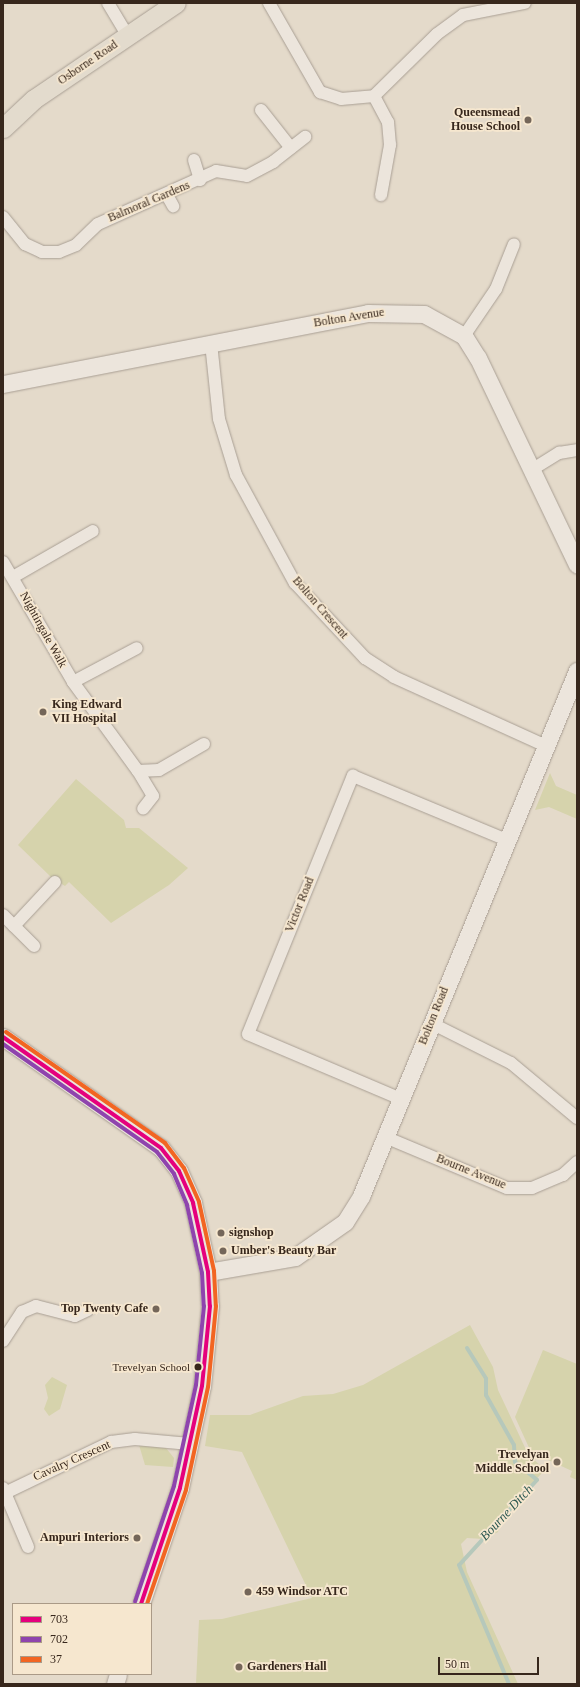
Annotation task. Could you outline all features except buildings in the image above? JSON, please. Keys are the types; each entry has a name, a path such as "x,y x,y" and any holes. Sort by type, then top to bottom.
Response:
{"main road":[{"name":"Osborne Road","path":"3,128 34,99 176,3"}],"street":[{"path":"108,3 128,36"},
{"path":"269,3 320,92 341,99 374,96 431,38 463,15 525,3"},
{"path":"374,96 389,130 390,145 381,195"},
{"path":"261,110 291,148"},
{"name":"Balmoral Gardens","path":"3,217 25,244 42,252 59,252 76,245 98,224 200,180 216,171 247,176 291,148 305,137"},
{"path":"194,160 200,180"},
{"path":"167,194 173,206"},
{"path":"514,244 496,289 464,336 499,397 577,565"},
{"name":"Bolton Avenue","path":"3,384 368,313 402,311 424,314 464,336"},
{"name":"Bolton Crescent","path":"211,343 219,419 236,475 295,583 365,658 394,678 546,746"},
{"path":"533,469 559,453 577,450"},
{"path":"13,577 93,531"},
{"name":"Nightingale Walk","path":"3,562 73,682 138,771 153,796 143,809"},
{"path":"73,682 137,648"},
{"name":"Bolton Road","path":"208,1272 295,1257 320,1243 345,1222 361,1196 577,671"},
{"path":"138,771 159,770 204,744"},
{"name":"Victor Road","path":"401,1099 248,1034 353,776 507,840"},
{"path":"14,926 55,882"},
{"path":"3,915 34,946"},
{"path":"431,1023 511,1063 577,1118"},
{"path":"3,1037 161,1148 179,1171 193,1203 208,1272 205,1356 190,1444 141,1603"},
{"name":"Bourne Avenue","path":"385,1137 507,1188 532,1188 563,1174 577,1162"},
{"path":"3,1340 22,1312 36,1306 75,1316 88,1310"},
{"name":"Cavalry Crescent","path":"28,1547 4,1490 111,1442 135,1439 190,1444"}],"shaded area":[{"path":"550,773 556,786 577,795 577,819 549,807 535,810"},
{"path":"76,779 124,820 126,828 139,828 188,868 169,885 111,923 69,882 65,886 51,877 18,845"},
{"path":"470,1325 493,1367 498,1390 528,1454 545,1470 503,1513 498,1532 484,1539 467,1538 461,1544 467,1572 518,1684 196,1684 199,1620 222,1619 312,1598 242,1452 205,1446 210,1415 250,1415 303,1396 333,1394 363,1385"},
{"path":"543,1350 577,1364 577,1480 570,1477 572,1471 531,1452 515,1417"},
{"path":"52,1377 67,1385 60,1409 49,1416 44,1409 48,1398 45,1385"},
{"path":"139,1445 166,1448 174,1458 173,1467 145,1465"}],"waterway":[{"name":"Bourne Ditch","path":"467,1348 486,1379 486,1395 514,1445 515,1462 537,1480 459,1565 509,1684"}],"transit line":[{"name":"37","path":"6,1032 165,1143 184,1168 199,1202 214,1271 216,1306 208,1387 186,1490 147,1603"},
{"name":"703","path":"3,1037 161,1148 179,1171 193,1203 208,1272 210,1306 202,1386 180,1488 141,1603"},
{"name":"702","path":"3,1044 157,1152 174,1174 187,1205 202,1273 204,1306 196,1385 174,1486 135,1602"}],"place":[{"name":"Queensmead House School","path":"528,120"},
{"name":"King Edward VII Hospital","path":"43,712"},
{"name":"signshop","path":"221,1233"},
{"name":"Umber's Beauty Bar","path":"223,1251"},
{"name":"Top Twenty Cafe","path":"156,1309"},
{"name":"Trevelyan School","path":"198,1367"},
{"name":"Trevelyan Middle School","path":"557,1462"},
{"name":"Ampuri Interiors","path":"137,1538"},
{"name":"459 Windsor ATC","path":"248,1592"},
{"name":"Gardeners Hall","path":"239,1667"}]}
